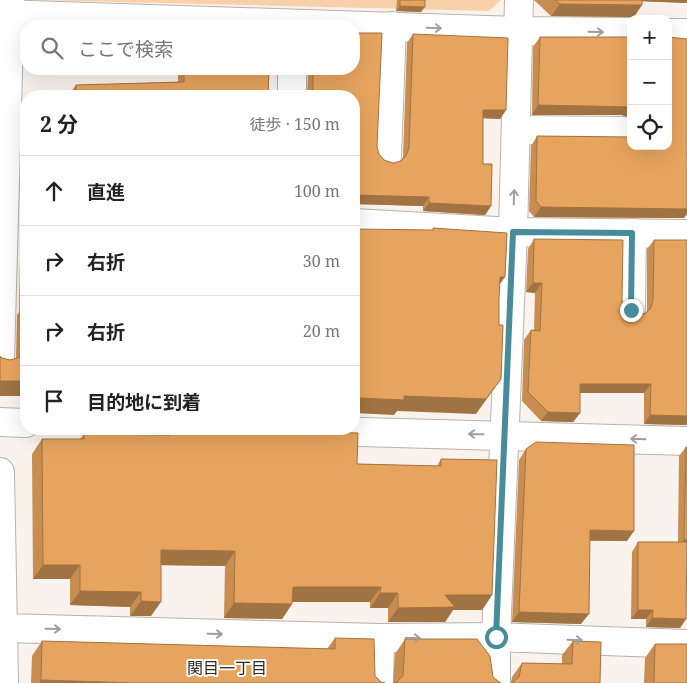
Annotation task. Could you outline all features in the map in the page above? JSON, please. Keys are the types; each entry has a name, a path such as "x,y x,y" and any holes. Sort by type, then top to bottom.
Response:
{"street":[{"path":"496,683 496,637 517,130 519,0"},
{"path":"0,359 15,213 7,10 212,20"},
{"path":"360,25 518,31 627,32"},
{"path":"387,156 392,26"},
{"path":"672,33 687,33"},
{"path":"292,75 292,90"},
{"path":"517,130 622,131"},
{"path":"360,223 513,232 687,234"},
{"path":"631,310 632,233"},
{"path":"0,422 20,423"},
{"path":"360,432 687,440"},
{"path":"0,472 4,683"},
{"path":"4,628 380,638 496,637 687,644"},
{"path":"379,683 380,638"}],"shaded area":[{"path":"38,0 501,0 489,11"}],"building":[{"path":"400,0 425,0 425,7 400,6"},
{"path":"555,0 642,0 642,5 560,4"},
{"path":"360,33 382,33 377,147 379,154 384,160 393,163 401,161 406,156 409,148 413,34 508,38 506,110 483,110 483,164 492,164 491,206 429,203 429,197 360,195 360,90 313,90 313,75 360,75"},
{"path":"540,37 627,37 627,107 538,105"},
{"path":"672,37 687,39 687,209 541,207 536,201 537,136 627,137 627,150 672,150"},
{"path":"184,75 269,75 268,90 76,90 76,85 184,82"},
{"path":"433,228 507,233 505,277 500,277 499,300 499,325 503,325 501,379 486,399 404,396 404,400 360,398 360,229 433,230"},
{"path":"534,239 623,240 622,300 624,308 629,313 638,315 646,313 651,308 653,300 654,240 687,240 687,416 650,415 651,384 580,384 580,413 548,412 528,392 531,330 540,331 542,283 533,283"},
{"path":"0,356 10,360 20,356 20,381 0,381"},
{"path":"84,435 358,435 357,464 441,466 441,459 497,460 492,595 445,595 455,607 398,608 398,593 380,593 381,587 293,587 292,604 234,603 235,551 161,550 161,602 141,601 141,592 80,591 80,565 43,565 42,439 84,439"},
{"path":"536,442 634,445 634,531 590,530 589,614 519,612 526,449"},
{"path":"686,447 687,540 684,540"},
{"path":"638,542 687,542 686,619 652,618 653,610 638,610"},
{"path":"335,638 374,639 375,676 385,683 135,683 41,680 42,641 335,649"},
{"path":"405,639 477,639 490,656 493,677 501,683 394,683 403,676"},
{"path":"573,641 601,642 600,683 511,683 519,677 522,663 572,664"},
{"path":"655,644 687,644 687,683 654,683"}],"district":[{"name":"関目一丁目","path":"227,668"}],"route":[{"path":"496,637 513,232 632,233 631,310"}]}
